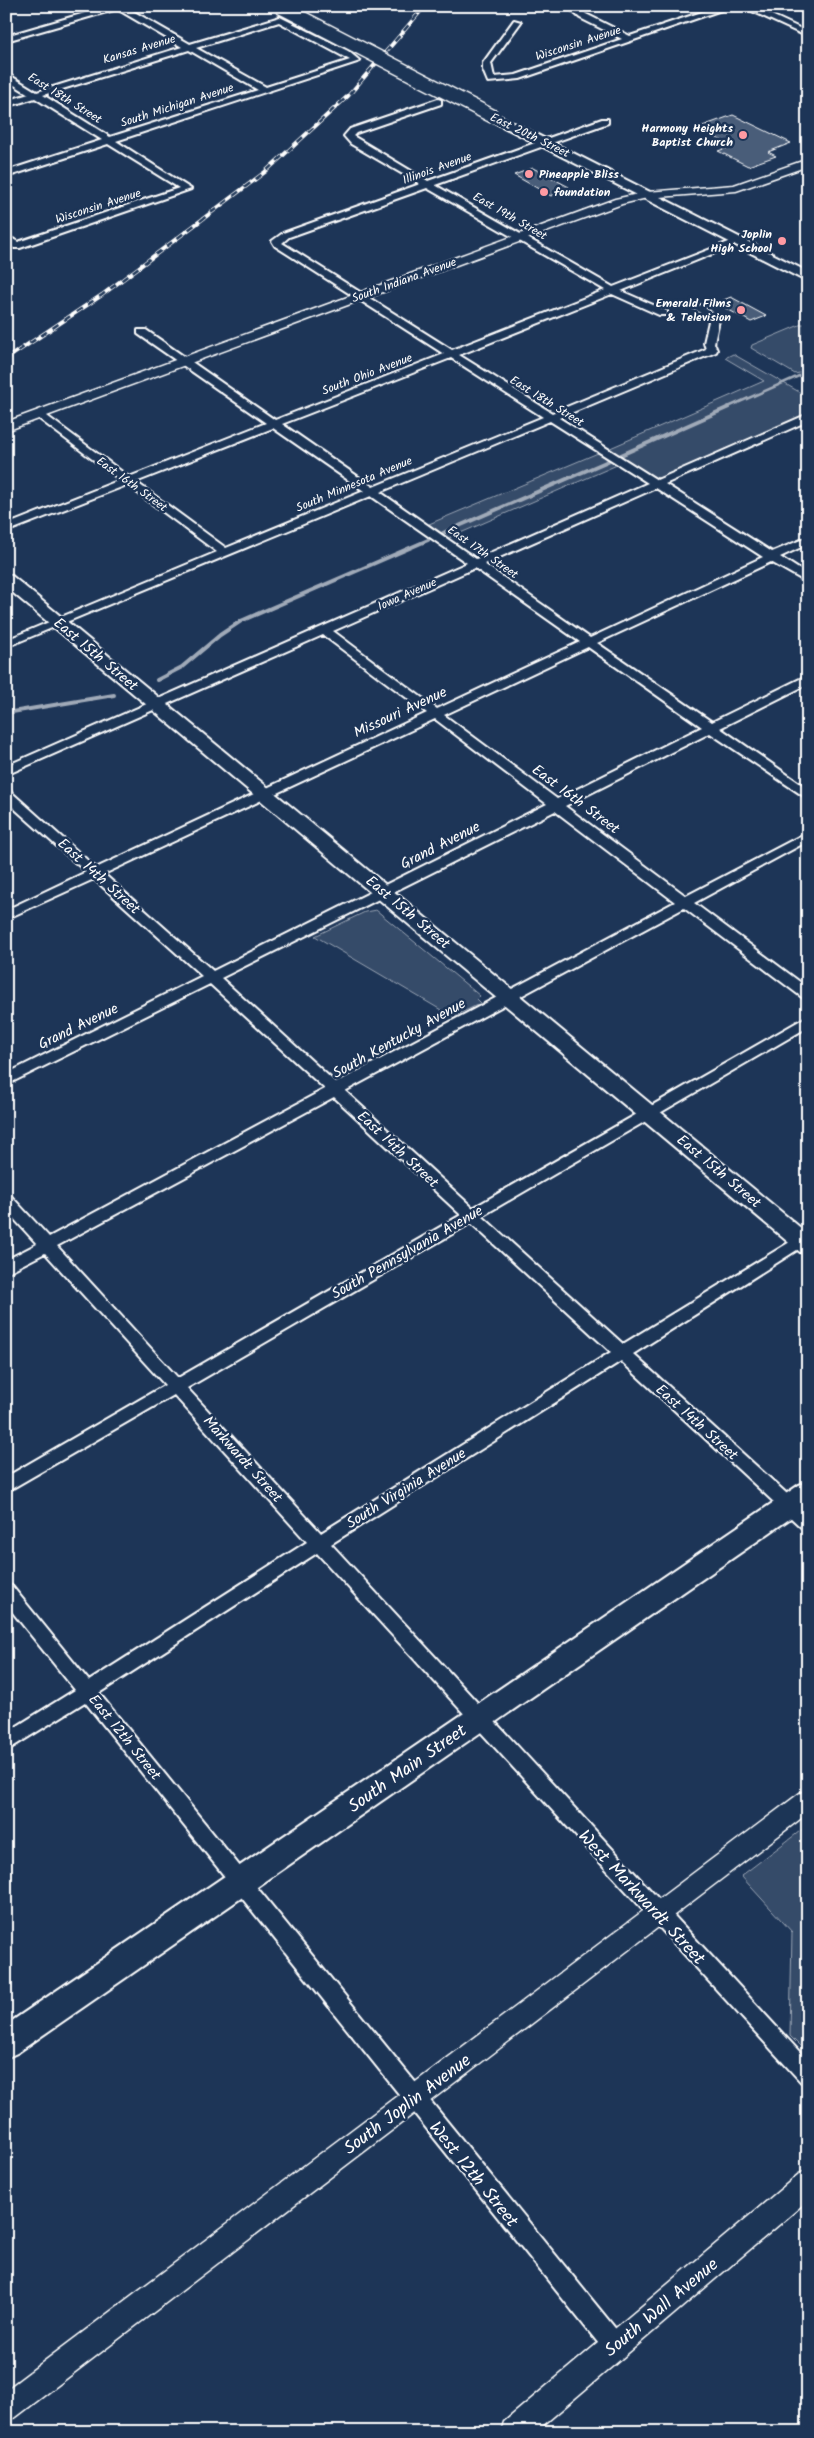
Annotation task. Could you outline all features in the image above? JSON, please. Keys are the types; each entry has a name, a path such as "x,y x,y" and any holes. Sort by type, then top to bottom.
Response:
{"main road":[{"name":"East 20th Street","path":"279,6 808,278"},
{"name":"East 15th Street","path":"6,580 648,1113 806,1241"},
{"name":"South Main Street","path":"6,2043 242,1883 478,1718 801,1507"}],"street":[{"path":"6,39 119,6 264,90"},
{"path":"556,6 572,7 583,16 630,40"},
{"name":"Wisconsin Avenue","path":"517,22 487,63 487,70 491,80 517,77 729,6"},
{"path":"745,6 808,35"},
{"name":"Kansas Avenue","path":"6,104 280,20 345,53 356,61"},
{"name":"South Michigan Avenue","path":"6,174 356,61"},
{"name":"East 18th Street","path":"6,76 186,189"},
{"name":"East 19th Street","path":"438,102 353,131 348,136 354,142 614,291 663,313"},
{"name":"Illinois Avenue","path":"277,241 286,235 605,120"},
{"name":"South Indiana Avenue","path":"6,427 619,201 647,195 722,190 744,186 808,162"},
{"name":"Wisconsin Avenue","path":"6,238 17,246 186,189"},
{"path":"684,214 691,198 700,192"},
{"name":"East 18th Street","path":"277,241 280,248 808,580"},
{"name":"South Ohio Avenue","path":"6,529 737,242"},
{"name":"South Minnesota Avenue","path":"6,644 712,350 709,343 714,320 698,307"},
{"name":"East 17th Street","path":"142,332 808,795"},
{"name":"East 16th Street","path":"39,415 225,553"},
{"name":"Iowa Avenue","path":"6,771 808,417"},
{"name":"Missouri Avenue","path":"6,915 808,540"},
{"name":"East 16th Street","path":"324,630 808,995"},
{"name":"Grand Avenue","path":"6,1080 808,679"},
{"name":"East 14th Street","path":"6,794 211,977 470,1216 622,1353 801,1507"},
{"name":"South Kentucky Avenue","path":"6,1267 335,1092 509,996 808,836"},
{"name":"South Pennsylvania Avenue","path":"6,1485 808,1021"},
{"name":"Markwardt Street","path":"6,1200 478,1718"},
{"name":"South Virginia Avenue","path":"6,1743 319,1543 622,1353 806,1241"},
{"name":"East 12th Street","path":"6,1591 242,1883"},
{"name":"West Markwardt Street","path":"478,1718 808,2075"},
{"name":"South Joplin Avenue","path":"6,2407 808,1800"},
{"name":"West 12th Street","path":"242,1883 413,2099 615,2346"},
{"name":"South Wall Avenue","path":"514,2432 808,2183"}],"shaded area":[{"path":"802,324 808,324 808,371 795,374 751,348 752,345"},
{"path":"733,354 808,397 808,414 663,478 652,477 608,449 764,381 725,358"},
{"path":"598,453 617,465 449,538 429,524"},
{"path":"376,910 480,996 477,999 481,1003 453,1017 315,936 365,912"},
{"path":"808,1825 808,2054 790,2036 792,1932 741,1876"}],"building":[{"name":"Harmony Heights Baptist Church","path":"733,115 791,143 768,152 776,156 748,166 718,151 732,146 697,128"},
{"path":"533,168 569,187 551,196 514,175"},
{"name":"Emerald Films & Television","path":"731,297 766,316 751,322 716,303"}],"waterway":[{"path":"726,408 808,372"},
{"path":"621,455 729,407"},
{"path":"443,533 608,461"},
{"path":"157,680 182,667 220,635 241,621 428,540"},
{"path":"6,713 114,695"}],"railway":[{"path":"6,359 102,295 265,172 348,96 425,6"}],"place":[{"name":"Harmony Heights Baptist Church","path":"743,135"},
{"name":"Pineapple Bliss","path":"529,174"},
{"name":"foundation","path":"544,192"},
{"name":"Joplin High School","path":"782,241"},
{"name":"Emerald Films & Television","path":"741,310"}]}
